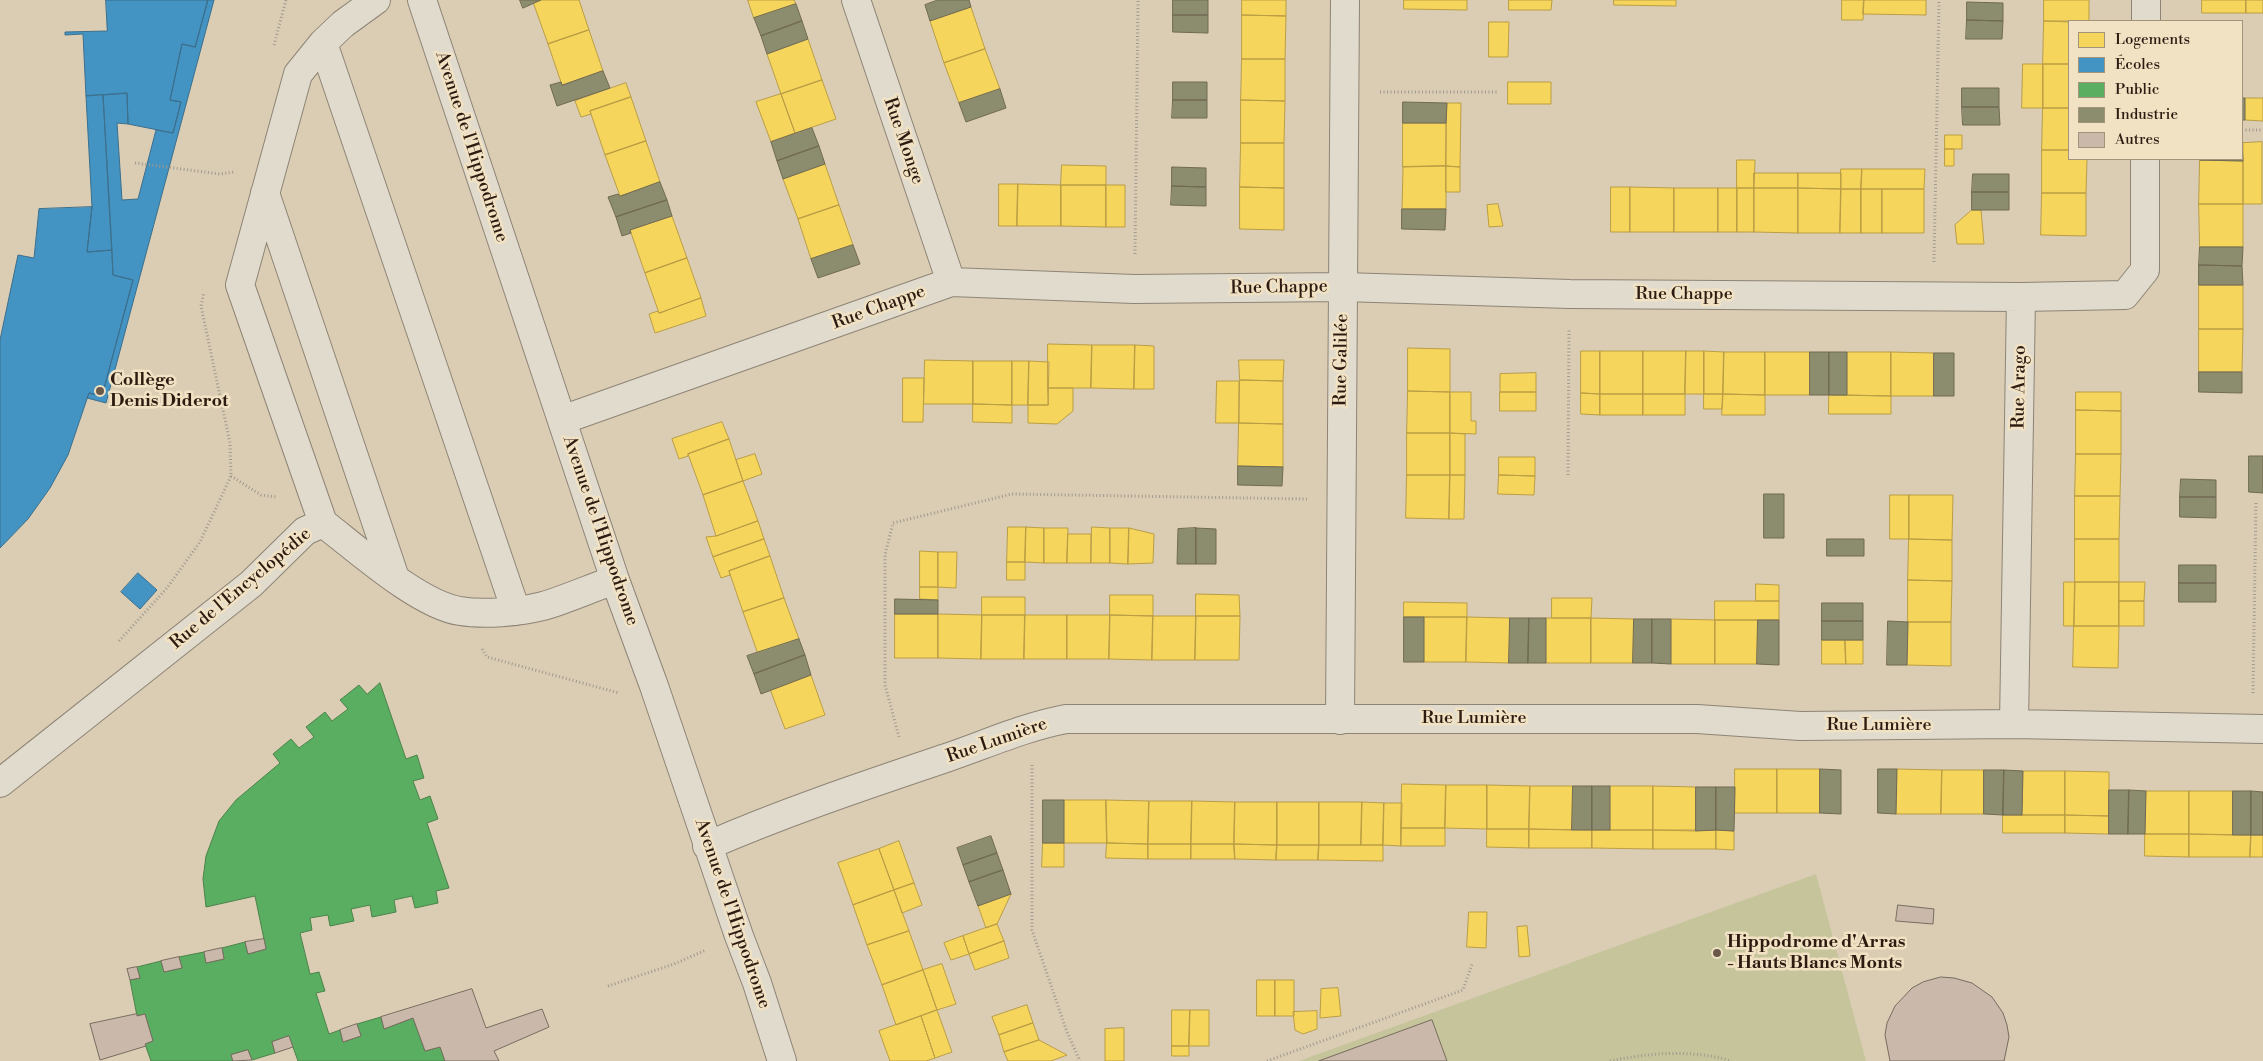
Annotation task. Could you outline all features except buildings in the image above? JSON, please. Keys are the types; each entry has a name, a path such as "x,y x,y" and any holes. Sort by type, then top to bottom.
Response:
{"street":[{"path":"314,527 240,286 298,74 323,43 343,24 376,0"},
{"name":"Avenue de l'Hippodrome","path":"422,0 615,580 654,686 707,846 757,983 782,1061"},
{"name":"Rue Monge","path":"856,0 951,282"},
{"name":"Rue Galilée","path":"1340,720 1340,500 1345,0"},
{"path":"2146,0 2146,20"},
{"path":"323,43 516,611"},
{"path":"2021,297 2125,295 2144,270 2145,160"},
{"path":"265,193 395,578"},
{"name":"Rue Chappe","path":"562,420 951,282 1134,289 1343,287 1570,294 2021,297"},
{"name":"Rue Arago","path":"2014,724 2021,297"},
{"name":"Rue de l'Encyclopédie","path":"0,784 251,584 314,527 432,602 459,611 516,611 544,605 615,580"},
{"name":"Rue Lumière","path":"707,846 754,826 1026,728 1066,719 1697,719 1844,727 2014,724 2258,729"}],"path":[{"path":"273,48 286,0"},
{"path":"1134,289 1138,0"},
{"path":"1934,296 1939,0"},
{"path":"1344,90 1498,92"},
{"path":"2243,130 2263,130"},
{"path":"136,163 220,174"},
{"path":"236,181 239,171"},
{"path":"114,646 167,588 200,542 231,476 230,443 201,306 205,286"},
{"path":"1568,475 1570,294"},
{"path":"231,476 261,495 280,497 288,515 314,527"},
{"path":"922,766 900,745 884,686 885,555 893,524 1012,494 1340,500"},
{"path":"2256,501 2258,729"},
{"path":"459,611 487,657 622,694 654,686"},
{"path":"1026,728 1032,758 1032,930 1067,1032 1080,1061"},
{"path":"608,986 674,964 739,936"},
{"path":"1267,1061 1463,990 1472,964"},
{"path":"1610,1061 1632,1057 1681,1053 1731,1061"}],"shaded area":[{"name":"Hippodrome d'Arras - Hauts Blancs Monts","path":"1816,874 1866,1061 1299,1061"}],"place":[{"name":"Collège Denis Diderot","path":"100,391"},
{"name":"Hippodrome d'Arras - Hauts Blancs Monts","path":"1717,953"}]}
